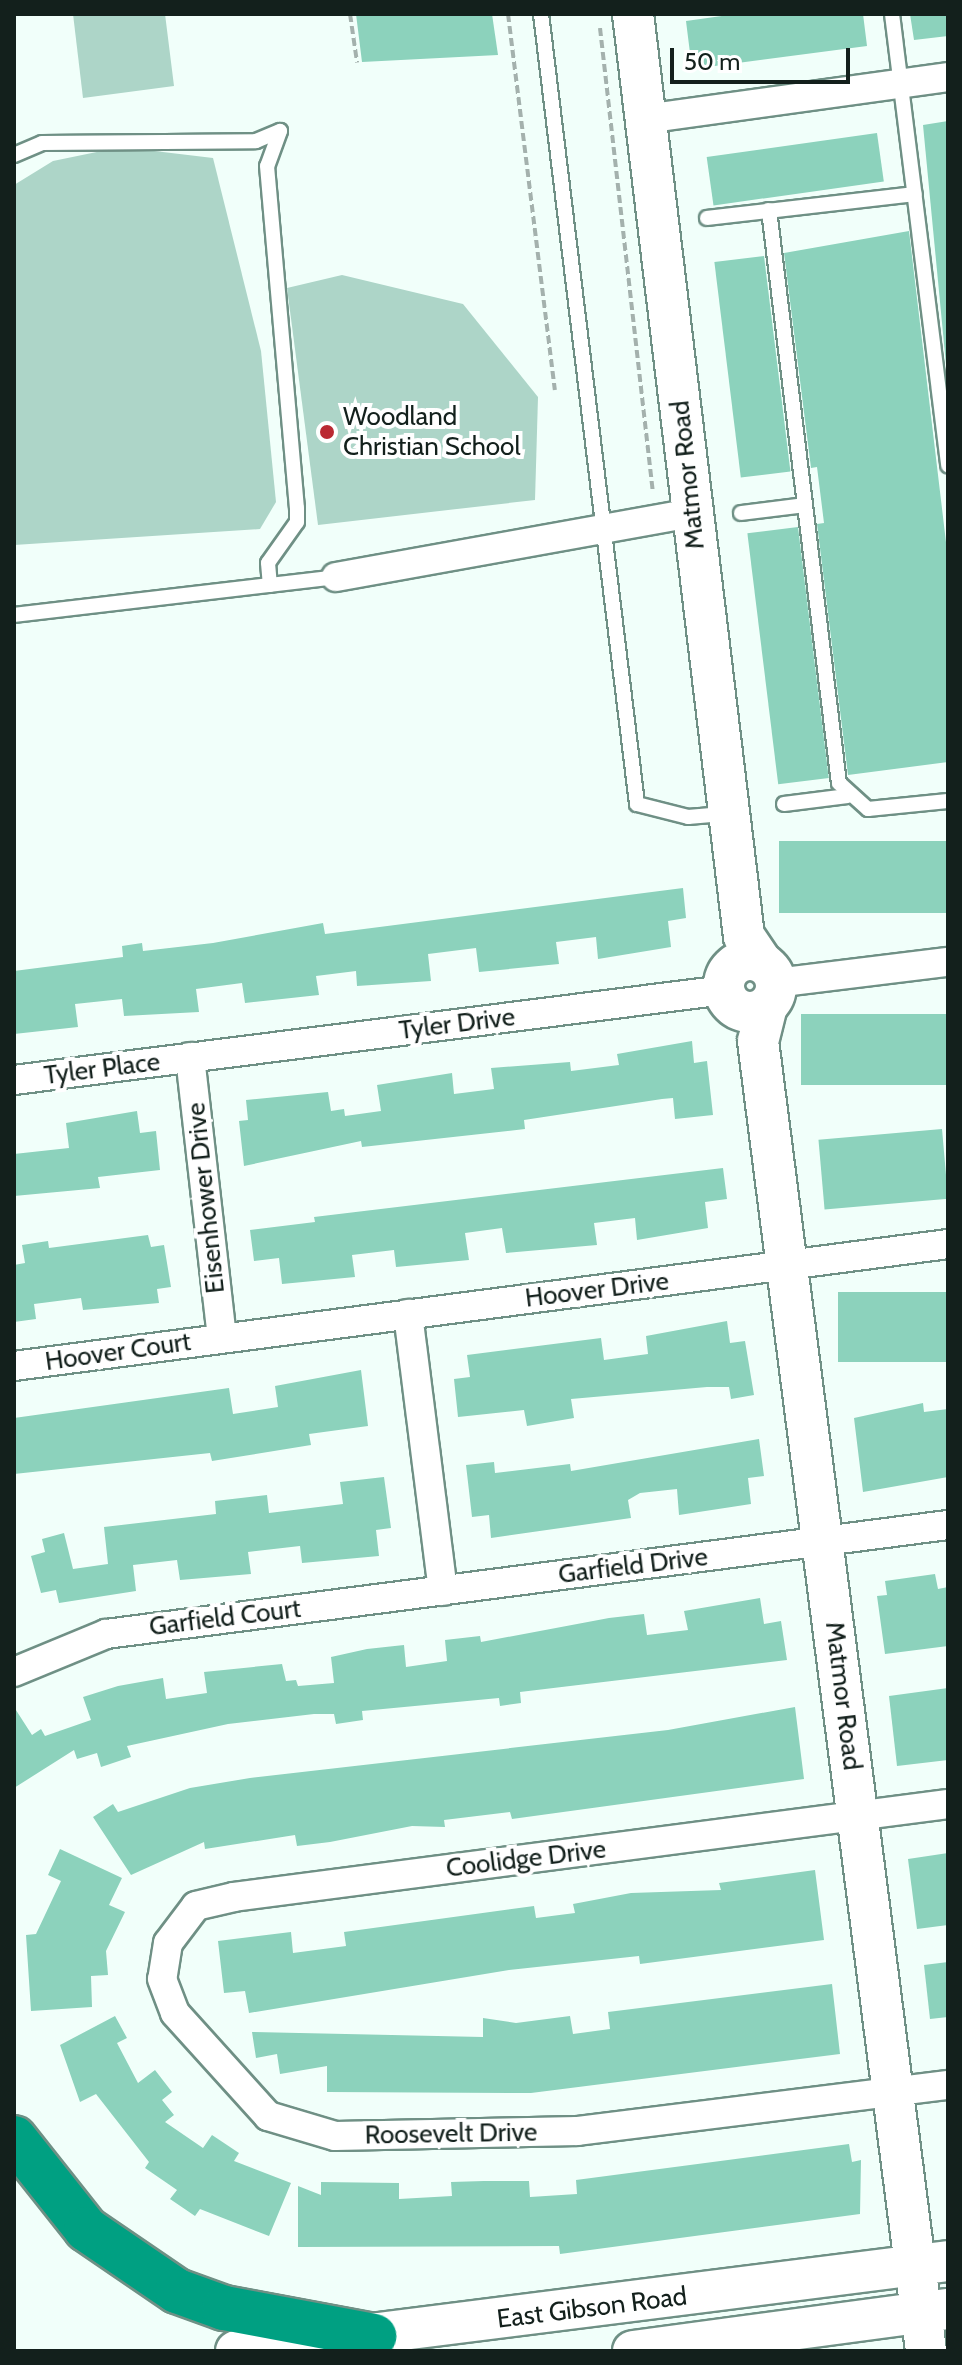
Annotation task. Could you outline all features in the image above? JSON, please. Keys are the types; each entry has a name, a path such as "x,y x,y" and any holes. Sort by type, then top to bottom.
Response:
{"highway":[{"path":"14,2138 86,2229 177,2291 224,2308 374,2336"}],"street":[{"name":"Matmor Road","path":"633,14 645,119 673,514 727,814 892,2091 931,2263 932,2324"},
{"path":"645,119 948,77"},
{"path":"336,577 673,514"},
{"name":"Tyler Drive","path":"190,1057 948,962"},
{"name":"Tyler Place","path":"14,1080 190,1057"},
{"name":"Eisenhower Drive","path":"190,1057 222,1338"},
{"name":"Hoover Drive","path":"222,1338 948,1244"},
{"path":"408,1314 443,1591"},
{"name":"Hoover Court","path":"14,1366 222,1338"},
{"name":"Garfield Drive","path":"443,1591 948,1525"},
{"name":"Garfield Court","path":"14,1672 106,1634 443,1591"},
{"name":"Coolidge Drive","path":"196,1906 948,1804"},
{"name":"Roosevelt Drive","path":"196,1906 168,1943 162,1979 175,2013 268,2116 296,2129 335,2136 518,2136 948,2085"},
{"name":"East Gibson Road","path":"236,2351 374,2336 931,2263"},
{"name":"East Gibson Road","path":"633,2351 932,2324"}],"lane":[{"path":"541,14 607,525 637,804 688,817 727,814"},
{"path":"892,14 948,466"},
{"path":"14,155 42,143 256,141 280,131 267,166 297,522 268,563 270,585"},
{"path":"707,218 915,194"},
{"path":"769,210 837,776 847,796 868,809 948,801"},
{"path":"741,513 805,505"},
{"path":"14,615 336,577"},
{"path":"784,804 847,796"}],"path":[{"path":"350,14 357,62"},
{"path":"508,14 555,390"},
{"path":"598,14 673,514"}],"green space":[{"path":"73,14 165,14 174,86 83,98"},
{"path":"121,147 213,158 261,351 276,502 260,529 14,545 14,185 53,161"},
{"path":"342,275 463,304 538,397 535,500 318,525 287,288"}],"building":[{"path":"356,14 492,14 498,55 362,62"},
{"path":"736,14 863,14 867,46 692,69 686,21"},
{"path":"910,14 948,14 948,36 914,40"},
{"path":"948,121 948,385 923,125"},
{"path":"877,133 884,182 713,205 707,157"},
{"path":"909,231 948,559 948,762 848,775 817,524 824,523 817,467 811,468 784,253"},
{"path":"764,256 790,471 741,477 714,262"},
{"path":"798,527 829,778 778,784 747,533"},
{"path":"779,841 948,841 948,913 779,913"},
{"path":"683,888 686,918 668,921 671,947 598,959 596,937 556,942 559,964 479,972 476,948 428,954 431,981 357,986 356,971 316,976 319,995 245,1003 242,983 196,989 199,1012 124,1016 122,999 75,1004 78,1027 14,1034 14,971 123,957 122,946 142,943 143,951 213,943 323,923 325,934"},
{"path":"801,1014 948,1014 948,1085 801,1085"},
{"path":"692,1041 694,1063 707,1061 713,1115 675,1119 673,1098 662,1099 524,1120 525,1129 362,1147 361,1141 244,1166 239,1121 248,1120 246,1100 328,1092 331,1111 344,1109 345,1116 381,1111 377,1085 452,1073 454,1094 494,1089 491,1068 570,1062 571,1071 619,1065 617,1054"},
{"path":"137,1111 140,1133 156,1131 160,1170 98,1177 100,1188 14,1196 14,1154 69,1148 66,1123"},
{"path":"942,1129 948,1199 825,1210 818,1140"},
{"path":"723,1168 727,1199 705,1202 708,1228 637,1240 635,1218 594,1223 597,1245 506,1253 502,1228 465,1233 469,1260 396,1267 394,1250 352,1255 355,1277 282,1284 279,1258 254,1261 250,1230 315,1222 314,1217"},
{"path":"148,1235 151,1247 164,1245 171,1287 157,1289 159,1303 83,1310 81,1298 34,1304 36,1319 14,1322 14,1265 25,1263 22,1245 48,1241 49,1248"},
{"path":"838,1292 948,1292 948,1362 838,1362"},
{"path":"727,1321 730,1343 745,1341 754,1395 731,1399 729,1387 707,1387 571,1399 574,1418 527,1426 524,1410 458,1417 454,1379 470,1377 467,1355 601,1338 604,1360 648,1354 646,1336"},
{"path":"361,1370 368,1426 309,1434 311,1445 212,1461 210,1453 14,1474 14,1418 229,1388 233,1414 278,1407 275,1386"},
{"path":"923,1403 924,1412 948,1409 948,1477 863,1492 854,1418"},
{"path":"759,1439 764,1476 748,1478 751,1504 679,1515 677,1489 640,1493 628,1500 631,1518 491,1538 489,1515 472,1517 466,1465 494,1462 495,1473 570,1464 571,1471"},
{"path":"384,1477 391,1528 376,1530 379,1556 302,1563 300,1546 248,1552 251,1574 180,1580 177,1560 133,1565 136,1591 59,1603 56,1590 41,1593 31,1556 45,1552 42,1539 64,1533 73,1569 108,1564 104,1527 216,1514 215,1501 267,1495 269,1513 343,1504 340,1482"},
{"path":"935,1574 938,1589 948,1587 948,1646 885,1654 877,1596 887,1595 885,1581"},
{"path":"760,1598 764,1624 781,1621 787,1660 520,1692 521,1703 500,1706 499,1698 362,1711 363,1720 336,1724 334,1714 314,1714 228,1724 127,1746 131,1757 101,1767 97,1753 77,1759 74,1750 14,1788 14,1707 32,1735 41,1729 45,1736 91,1720 83,1697 118,1686 163,1678 166,1699 207,1693 204,1672 282,1664 286,1681 296,1680 298,1686 334,1683 331,1657 367,1649 404,1645 406,1667 447,1661 445,1640 480,1636 481,1642 644,1614 647,1635 688,1630 684,1611"},
{"path":"948,1688 948,1760 897,1766 889,1696"},
{"path":"795,1707 804,1779 512,1819 510,1812 444,1820 445,1827 412,1826 297,1846 295,1835 205,1849 204,1842 131,1875 93,1817 113,1804 118,1812 190,1788 250,1778 668,1730"},
{"path":"60,1849 122,1878 109,1905 125,1912 106,1951 108,1975 91,1976 92,2007 31,2011 26,1935 36,1934 61,1881 48,1875"},
{"path":"948,1853 948,1925 917,1929 908,1859"},
{"path":"815,1870 824,1940 640,1964 639,1956 509,1970 249,2013 245,1991 224,1993 218,1941 291,1932 293,1953 346,1946 344,1932 534,1906 536,1918 575,1913 573,1904 631,1893 721,1890 719,1883"},
{"path":"948,1962 948,2017 930,2019 924,1965"},
{"path":"832,1984 840,2054 531,2093 327,2092 327,2066 280,2074 277,2054 256,2058 252,2032 483,2037 483,2018 516,2023 570,2016 573,2034 610,2029 608,2012"},
{"path":"115,2016 127,2038 117,2043 138,2083 155,2070 172,2092 162,2100 174,2115 165,2122 203,2148 212,2135 239,2153 234,2161 291,2183 269,2236 200,2209 195,2216 170,2199 177,2190 145,2168 149,2162 96,2094 80,2102 60,2045"},
{"path":"849,2144 852,2162 861,2160 860,2214 560,2254 559,2246 298,2247 298,2186 321,2195 321,2182 399,2183 399,2199 452,2196 451,2182 529,2181 530,2197 577,2194 576,2180"}],"place":[{"name":"Woodland Christian School","path":"327,432"}]}
